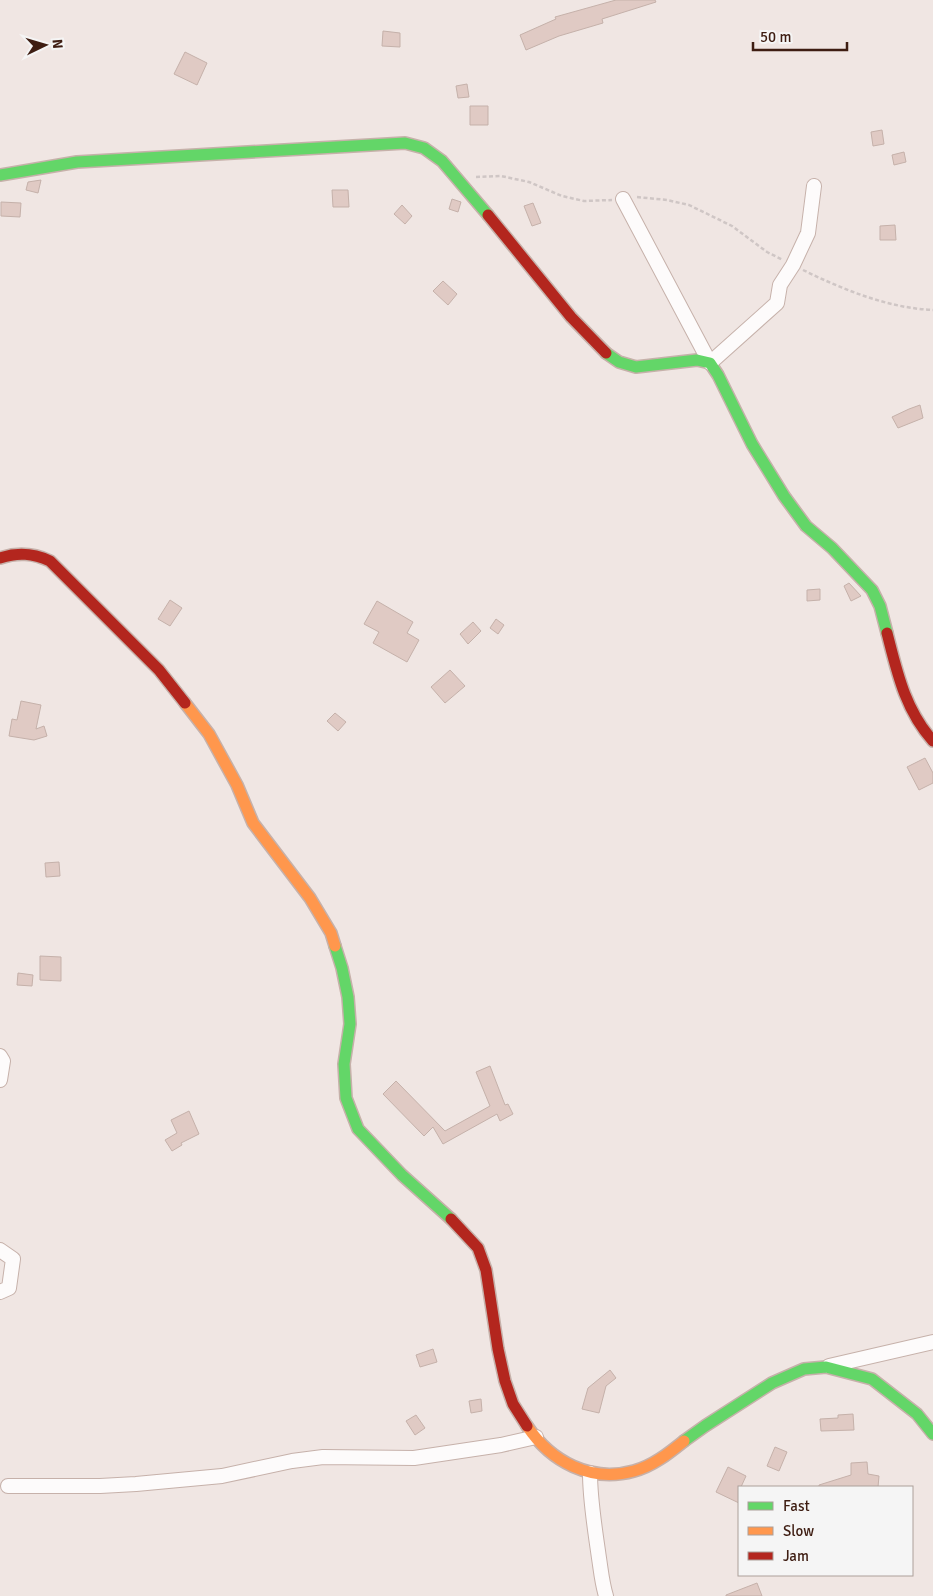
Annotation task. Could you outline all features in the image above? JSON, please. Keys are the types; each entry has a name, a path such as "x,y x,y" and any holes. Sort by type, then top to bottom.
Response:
{"main road":[{"path":"0,175 76,162 405,143 424,148 442,161 571,317 603,351 619,362 636,368 697,360 710,364 718,375 752,444 784,496 806,526 832,548 872,590 880,606 899,682 908,704 923,730 933,742"},
{"path":"0,558 22,552 38,554 50,561 160,670 209,734 237,784 253,823 310,898 330,933 342,968 348,997 350,1024 344,1064 346,1098 358,1129 402,1175 458,1225 478,1248 486,1270 498,1349 505,1381 513,1404 548,1451 573,1467 590,1473 609,1474 634,1471 659,1460 705,1426 772,1383 804,1369 826,1367 872,1379 916,1414 933,1434"}],"street":[{"path":"623,199 710,364 777,303 780,285 793,265 808,233 814,186"},
{"path":"0,1056 3,1061 0,1080"},
{"path":"0,1250 13,1259 8,1288 0,1292"},
{"path":"826,1367 933,1342"},
{"path":"8,1486 136,1484 222,1476 292,1461 323,1457 414,1458 501,1446 536,1437"},
{"path":"590,1473 590,1494 594,1528 606,1596"}],"path":[{"path":"457,179 501,176 529,182 562,196 584,201 641,197 689,205 732,226 767,252 831,284 883,302 920,310 933,310"}],"building":[{"path":"616,0 655,0 656,2 602,19 603,23 559,36 526,50 520,35 556,19 555,17"},
{"path":"383,31 400,33 400,47 382,46"},
{"path":"185,52 207,63 197,85 174,74"},
{"path":"467,84 469,97 458,98 456,86"},
{"path":"470,106 488,106 488,125 470,125"},
{"path":"882,130 884,144 873,146 871,132"},
{"path":"904,152 906,162 894,165 892,155"},
{"path":"41,180 38,193 26,190 28,182"},
{"path":"332,190 348,190 349,207 333,207"},
{"path":"452,199 461,202 458,212 449,209"},
{"path":"1,202 21,203 20,217 1,216"},
{"path":"533,203 541,223 532,226 524,206"},
{"path":"402,205 412,216 405,224 394,214"},
{"path":"895,225 896,240 880,240 880,226"},
{"path":"443,281 457,294 448,305 433,291"},
{"path":"920,405 923,418 898,428 892,417"},
{"path":"849,583 861,596 851,601 844,586"},
{"path":"820,589 820,600 807,601 807,590"},
{"path":"170,600 182,608 170,626 158,619"},
{"path":"377,601 413,622 407,633 419,640 407,662 373,643 379,632 364,624"},
{"path":"496,619 504,625 498,634 490,628"},
{"path":"473,622 481,631 468,644 460,634"},
{"path":"450,670 465,686 445,703 431,687"},
{"path":"21,701 41,705 36,729 44,726 47,736 34,740 9,736 12,719 17,720"},
{"path":"335,713 346,722 338,731 327,721"},
{"path":"925,758 933,773 933,783 919,790 907,767"},
{"path":"59,862 60,876 46,877 45,863"},
{"path":"40,956 61,957 61,981 40,980"},
{"path":"18,973 33,975 32,986 17,985"},
{"path":"490,1066 505,1105 508,1104 513,1114 500,1121 497,1114 443,1144 433,1127 424,1136 383,1094 396,1081 445,1131 490,1106 476,1072"},
{"path":"189,1111 199,1134 181,1143 182,1145 172,1151 165,1140 177,1133 171,1120"},
{"path":"433,1349 437,1362 420,1367 416,1355"},
{"path":"610,1370 616,1378 606,1386 599,1413 582,1409 588,1388"},
{"path":"481,1399 482,1411 471,1413 469,1401"},
{"path":"853,1414 854,1430 821,1431 820,1419 838,1418 838,1415"},
{"path":"416,1415 425,1428 415,1435 406,1421"},
{"path":"775,1447 787,1452 779,1471 767,1466"},
{"path":"867,1462 868,1474 879,1476 878,1486 819,1486 851,1475 851,1463"},
{"path":"728,1467 746,1476 741,1486 738,1486 738,1503 716,1492"},
{"path":"757,1583 762,1596 726,1596 726,1595"}],"traffic: fast":[{"path":"0,175 77,162 405,143 424,148 442,161 488,215"},
{"path":"606,353 619,362 636,367 697,360 710,363 718,375 752,444 784,496 806,526 832,548 872,590 880,606 887,633"},
{"path":"335,946 348,997 350,1024 344,1064 346,1098 358,1129 402,1175 451,1219"},
{"path":"684,1441 772,1383 804,1369 826,1367 872,1379 917,1414 933,1434"}],"traffic: slow":[{"path":"185,703 209,734 237,785 253,823 310,898 331,933 335,946"},
{"path":"527,1426 537,1439 560,1459 588,1472 603,1474 618,1474 641,1469 660,1459 684,1441"}],"traffic: jam":[{"path":"488,215 571,317 606,353"},
{"path":"0,558 25,554 38,556 50,561 159,670 185,703"},
{"path":"887,633 903,690 915,717 933,741"},
{"path":"451,1219 478,1248 486,1270 498,1349 505,1381 513,1404 527,1426"}]}
